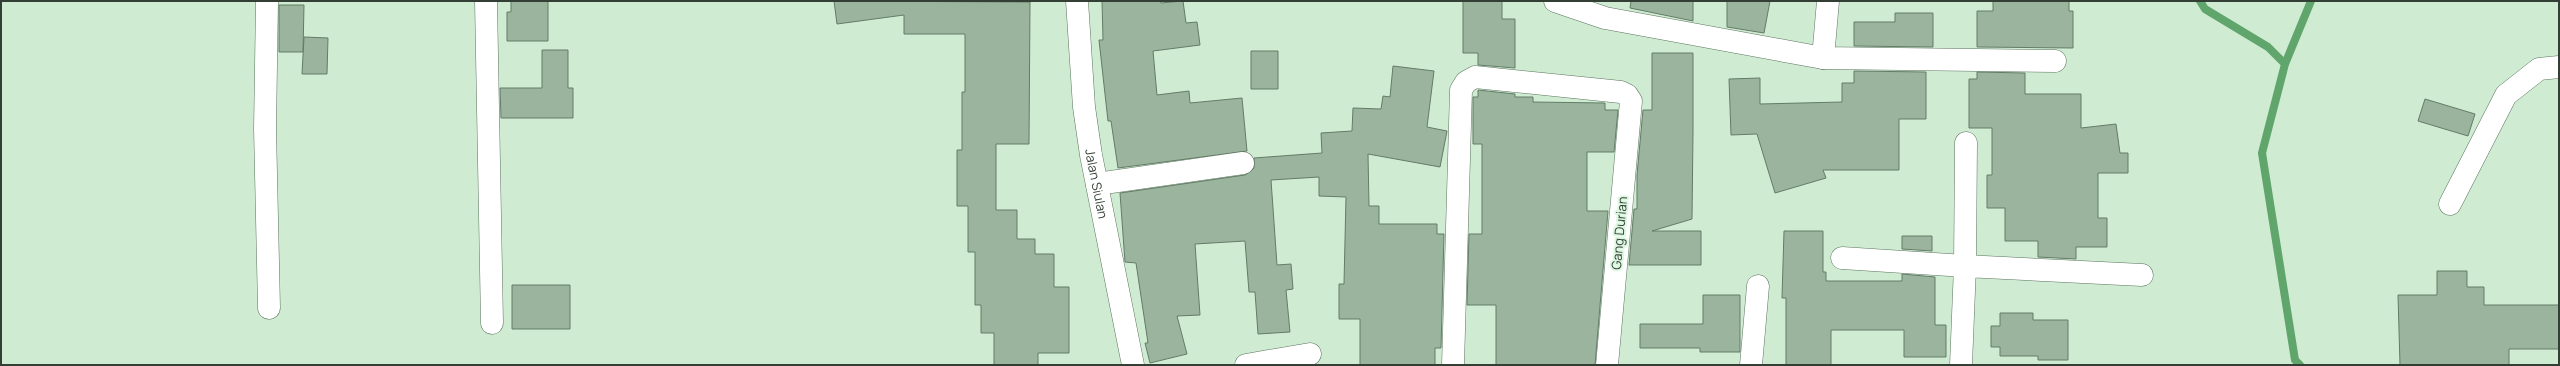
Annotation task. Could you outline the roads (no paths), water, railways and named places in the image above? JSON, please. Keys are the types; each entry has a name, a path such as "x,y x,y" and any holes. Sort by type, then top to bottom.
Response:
{"street":[{"path":"267,1 265,129 268,308"},
{"path":"486,1 492,323"},
{"name":"Jalan Siulan","path":"1077,1 1084,107 1096,184 1133,365"},
{"path":"1555,1 1605,18 1823,58 2055,61"},
{"path":"1823,58 1828,1"},
{"path":"2450,204 2506,96 2539,69 2559,67"},
{"name":"Gang Durian","path":"1453,365 1461,90 1466,82 1475,77 1621,92 1627,95 1631,101 1607,365"},
{"path":"1961,365 1965,266 1966,143"},
{"path":"1096,184 1243,163"},
{"path":"1842,258 2142,275"},
{"path":"1751,365 1758,286"},
{"path":"1246,365 1310,354"}],"waterway":[{"path":"2200,1 2205,9 2268,47 2285,64"},
{"path":"2300,365 2295,360 2262,153 2285,64 2311,1"}]}
